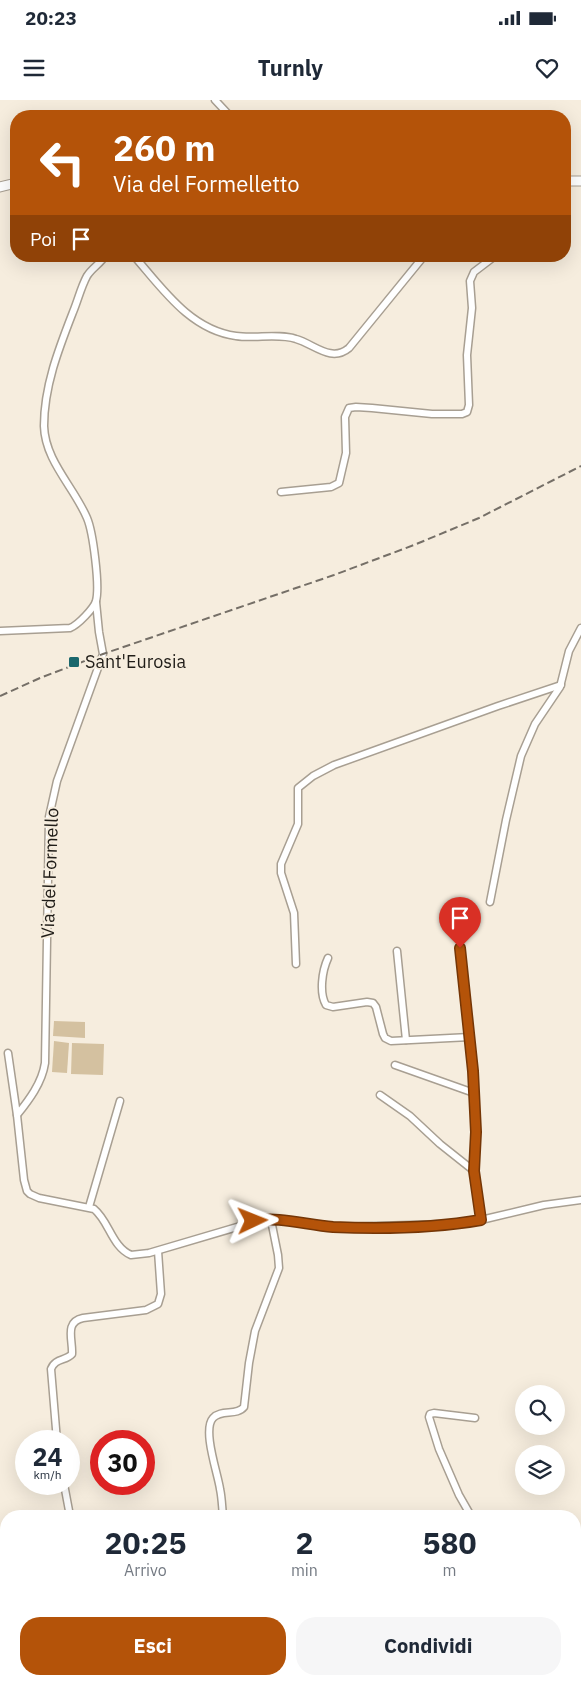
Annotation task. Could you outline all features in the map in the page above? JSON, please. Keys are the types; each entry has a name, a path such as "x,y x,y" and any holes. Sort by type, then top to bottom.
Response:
{"street":[{"path":"215,100 224,110"},
{"name":"Via del Formello","path":"17,1116 35,1090 42,1076 45,1063 50,815 57,781 102,656 90,527 83,508 49,452 44,424 50,380 58,351 86,279 99,262"},
{"path":"139,262 186,313 211,330 240,337 292,338 302,341 316,350 334,354 349,348 419,262"},
{"path":"281,492 330,488 339,483 345,456 345,417 349,408 372,408 440,414 462,414 467,412 469,405 467,355 472,308 470,279 474,272 487,262"},
{"path":"0,631 70,628 78,624 96,602"},
{"path":"490,902 521,756 535,724 561,685 568,654 581,628"},
{"path":"296,964 294,913 280,867 299,822 297,793 299,785 334,764 561,685"},
{"path":"460,948 474,1093 476,1132 474,1171 481,1220"},
{"path":"397,951 406,1040"},
{"path":"328,958 322,976 326,1005 331,1007 371,1002 376,1006 381,1031 385,1038 391,1041 470,1037"},
{"path":"8,1053 24,1180 29,1193 45,1200 89,1207 99,1214 119,1245 127,1253 137,1255 158,1250 249,1222 271,1220 341,1227 437,1225 481,1220 581,1200"},
{"path":"395,1066 474,1093"},
{"path":"380,1095 410,1116 440,1144 474,1171"},
{"path":"89,1207 120,1101"},
{"path":"222,1510 210,1440 210,1424 212,1418 216,1415 240,1410 244,1407 253,1340 260,1315 279,1268 271,1220"},
{"path":"56,1430 51,1369 55,1363 72,1354 70,1332 72,1326 79,1319 146,1310 155,1306 160,1300 161,1294 158,1250"},
{"path":"468,1510 443,1458 429,1417 430,1414 434,1413 475,1418"},
{"path":"66,1495 69,1510"}],"shaded area":[{"path":"54,1021 85,1022 85,1038 53,1036"},
{"path":"54,1041 69,1043 67,1073 52,1072"},
{"path":"72,1043 104,1044 103,1075 71,1074"}],"railway":[{"path":"0,696 40,678 103,654 334,575 414,545 479,518 581,466"}],"place":[{"name":"Sant'Eurosia","path":"74,662"}],"route":[{"path":"253,1221 274,1220 341,1227 392,1227 481,1220 474,1171 476,1132 473,1071 460,948"}]}
